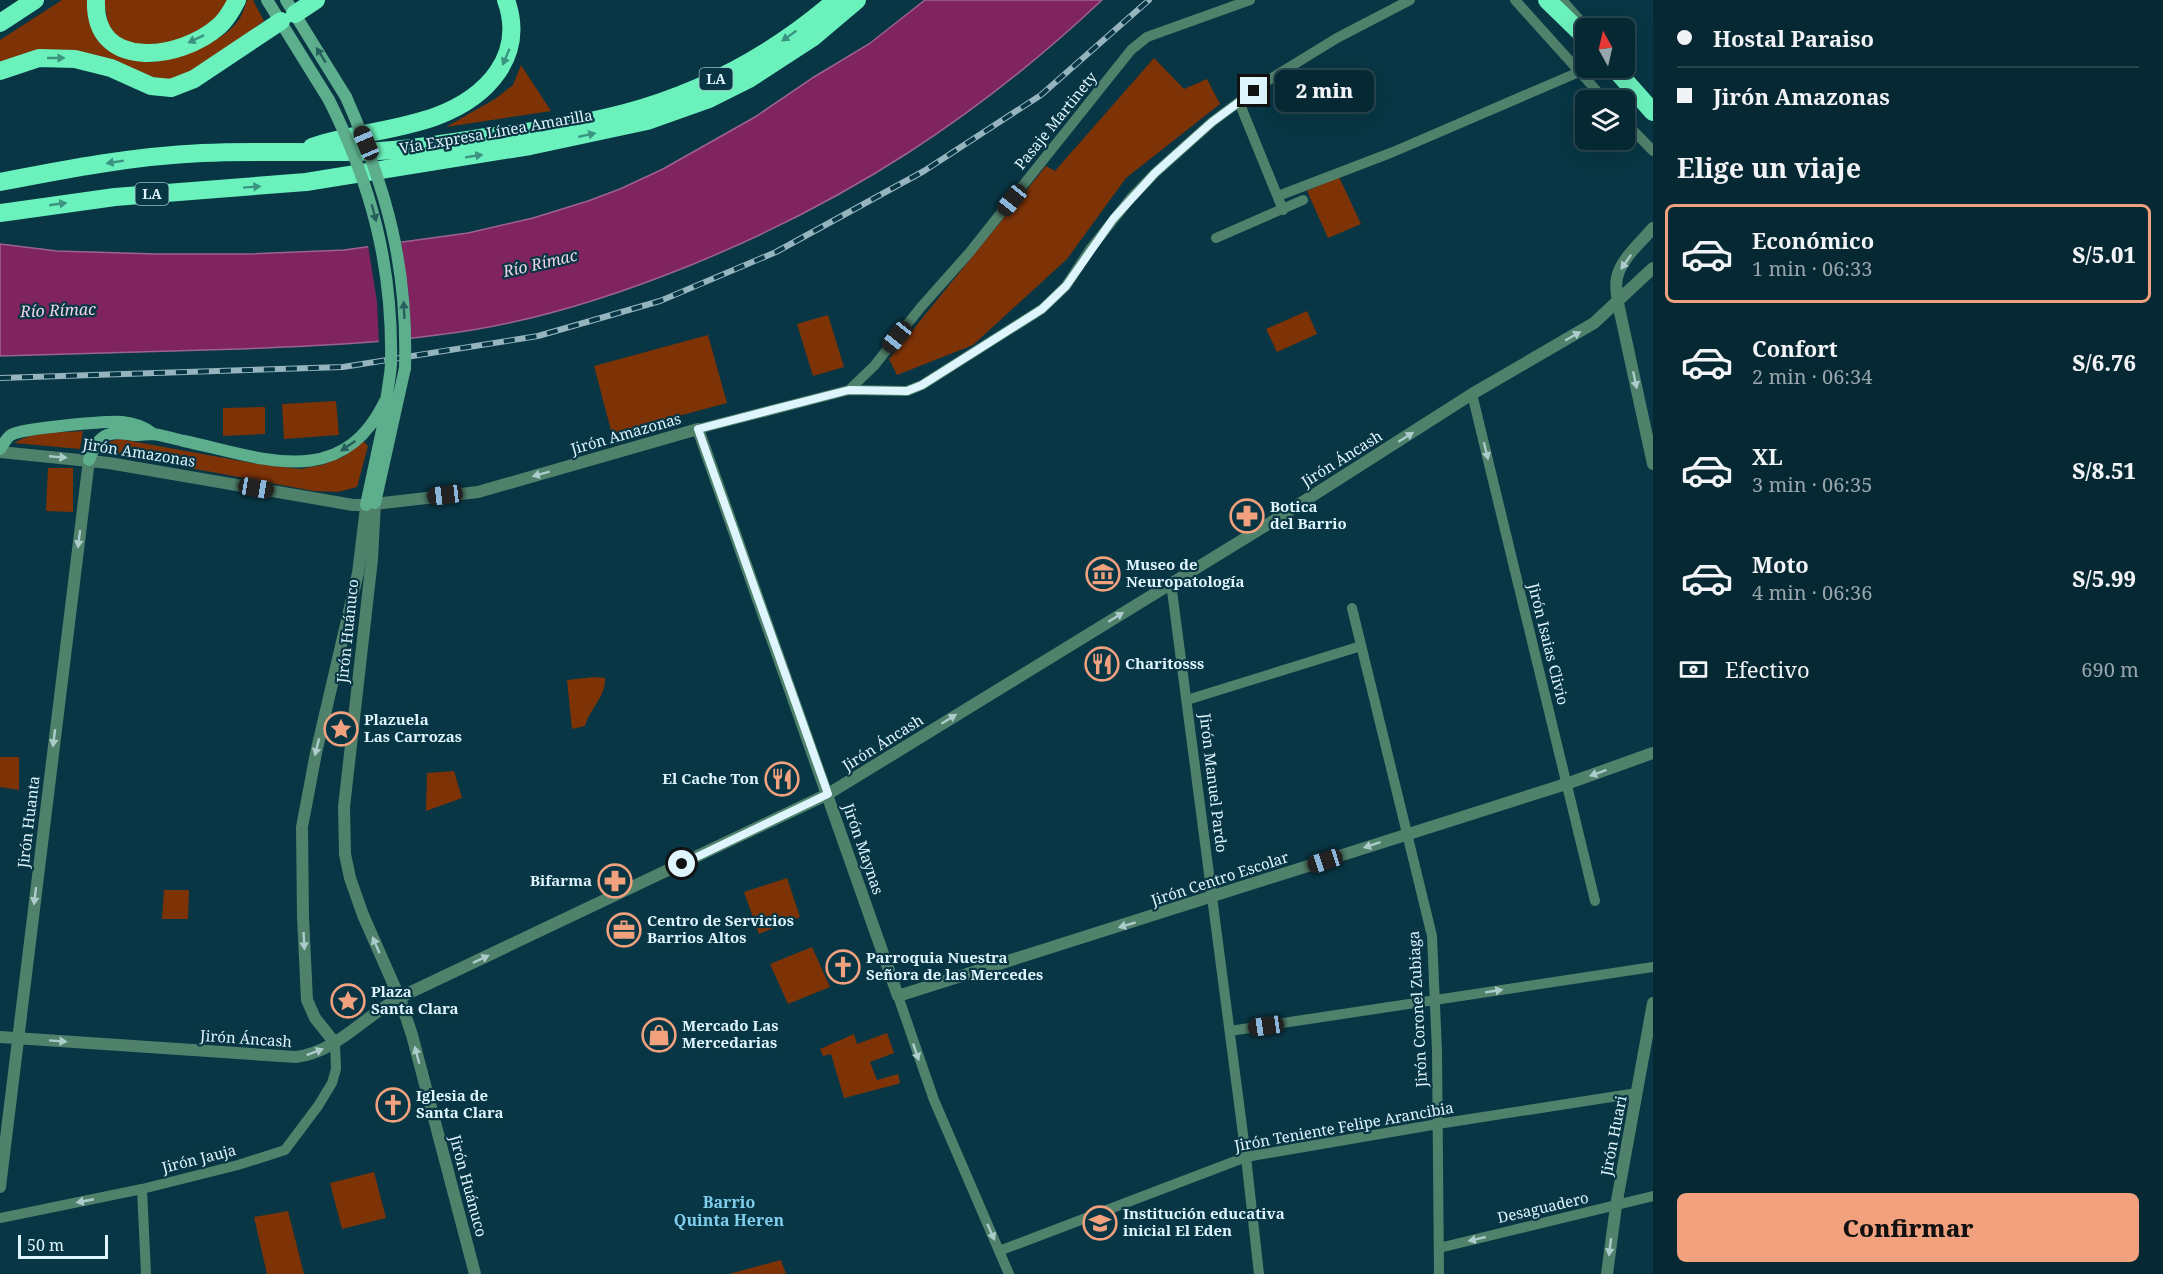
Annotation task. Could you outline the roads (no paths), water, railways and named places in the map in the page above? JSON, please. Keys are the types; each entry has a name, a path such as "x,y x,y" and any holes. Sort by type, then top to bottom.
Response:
{"highway":[{"path":"0,23 35,0"},
{"path":"96,0 100,25 107,37 118,47 135,53 151,54 184,45 217,27 229,15 237,0"},
{"path":"0,71 39,58 75,58 111,68 151,86 171,87 194,79 287,12 316,0"},
{"path":"292,153 331,140 430,118 474,95 504,63 508,53 511,25 506,0"},
{"name":"Vía Expresa Línea Amarilla","path":"0,182 136,159 202,153 381,151 540,130 634,110 693,90 736,69 793,34 836,0"},
{"name":"Vía Expresa Línea Amarilla","path":"0,213 115,197 318,180 539,145 647,121 699,103 749,79 812,38 857,0"},
{"path":"1555,4 1575,26"},
{"path":"1624,78 1648,101"}],"main road":[{"name":"Jirón Huánuco","path":"267,0 287,12 346,97 366,143 396,241 404,300 405,368 371,504"},
{"name":"Jirón Huánuco","path":"287,12 344,131 362,177 382,245 391,320 391,364 390,385 385,401 385,416 371,504"},
{"path":"89,460 96,444 108,434 118,433 153,434 257,458 307,463 325,459 356,441 379,415 385,401"},
{"path":"0,451 10,435 25,431 103,422 123,422 146,428 153,434"}],"street":[{"name":"Pasaje Martinety","path":"849,390 874,366 921,307 969,253 1131,51 1147,37 1250,0"},
{"name":"Jirón Amazonas","path":"0,451 89,460 352,505 371,504 478,492 698,429 849,390 907,391 922,385 1042,309 1066,286 1101,235 1149,180 1212,122 1267,81 1337,38 1410,0"},
{"path":"1515,0 1575,68"},
{"path":"1555,4 1575,19"},
{"path":"1278,195 1393,152 1575,74"},
{"path":"1585,78 1596,90"},
{"path":"1631,78 1648,101"},
{"path":"1239,102 1283,210"},
{"path":"1635,132 1653,150"},
{"path":"1216,238 1303,200"},
{"path":"1653,228 1622,266 1617,277 1618,303 1653,464"},
{"name":"Jirón Áncash","path":"0,1037 296,1058 315,1054 335,1043 386,1006 828,794 1265,526 1472,394 1594,323 1653,268"},
{"name":"Jirón Isaias Clivio","path":"1472,394 1595,901"},
{"name":"Jirón Maynas","path":"698,429 934,1100 1009,1274"},
{"name":"Jirón Huanta","path":"0,1187 89,460"},
{"name":"Jirón Huánuco","path":"371,504 372,559 344,807 345,854 350,878 363,915 400,999 417,1054 475,1274"},
{"name":"Jirón Huánuco","path":"335,1043 315,1018 308,1000 303,917 302,827 371,504"},
{"name":"Jirón Manuel Pardo","path":"1172,583 1259,1274"},
{"name":"Jirón Coronel Zubiaga","path":"1352,608 1409,833 1432,936 1436,1000 1439,1274"},
{"path":"1187,700 1361,646"},
{"name":"Jirón Centro Escolar","path":"898,996 1212,898 1566,784 1653,753"},
{"path":"1230,1031 1653,967"},
{"name":"Jirón Huari","path":"1607,1274 1616,1206 1653,1003"},
{"name":"Jirón Jauja","path":"0,1218 142,1189 238,1165 286,1149 332,1083 336,1069 335,1043"},
{"name":"Jirón Teniente Felipe Arancibia","path":"999,1251 1246,1157 1637,1093"},
{"path":"142,1189 146,1274"},
{"name":"Desaguadero","path":"1439,1248 1653,1196"}],"water":[{"name":"Río Rímac","path":"925,0 1102,0 1008,81 959,118 858,184 749,240 691,265 598,299 567,309 502,324 388,341 240,349 0,356 0,244 57,251 156,254 247,254 344,250 468,233 533,218 620,189 663,169 755,117 814,77 869,44"}],"railway":[{"path":"0,378 343,367 538,336 660,301 776,252 924,171 1041,95 1149,0"}],"place":[{"name":"Botica del Barrio","path":"1247,516"},
{"name":"Museo de Neuropatología","path":"1103,574"},
{"name":"Charitosss","path":"1102,664"},
{"name":"Plazuela Las Carrozas","path":"341,729"},
{"name":"El Cache Ton","path":"782,779"},
{"name":"Bifarma","path":"615,881"},
{"name":"Centro de Servicios Barrios Altos","path":"624,930"},
{"name":"Parroquia Nuestra Señora de las Mercedes","path":"843,967"},
{"name":"Plaza Santa Clara","path":"348,1001"},
{"name":"Mercado Las Mercedarias","path":"659,1035"},
{"name":"Iglesia de Santa Clara","path":"393,1105"},
{"name":"Institución educativa inicial El Eden","path":"1100,1223"}],"district":[{"name":"Barrio Quinta Heren","path":"729,1211"}]}
